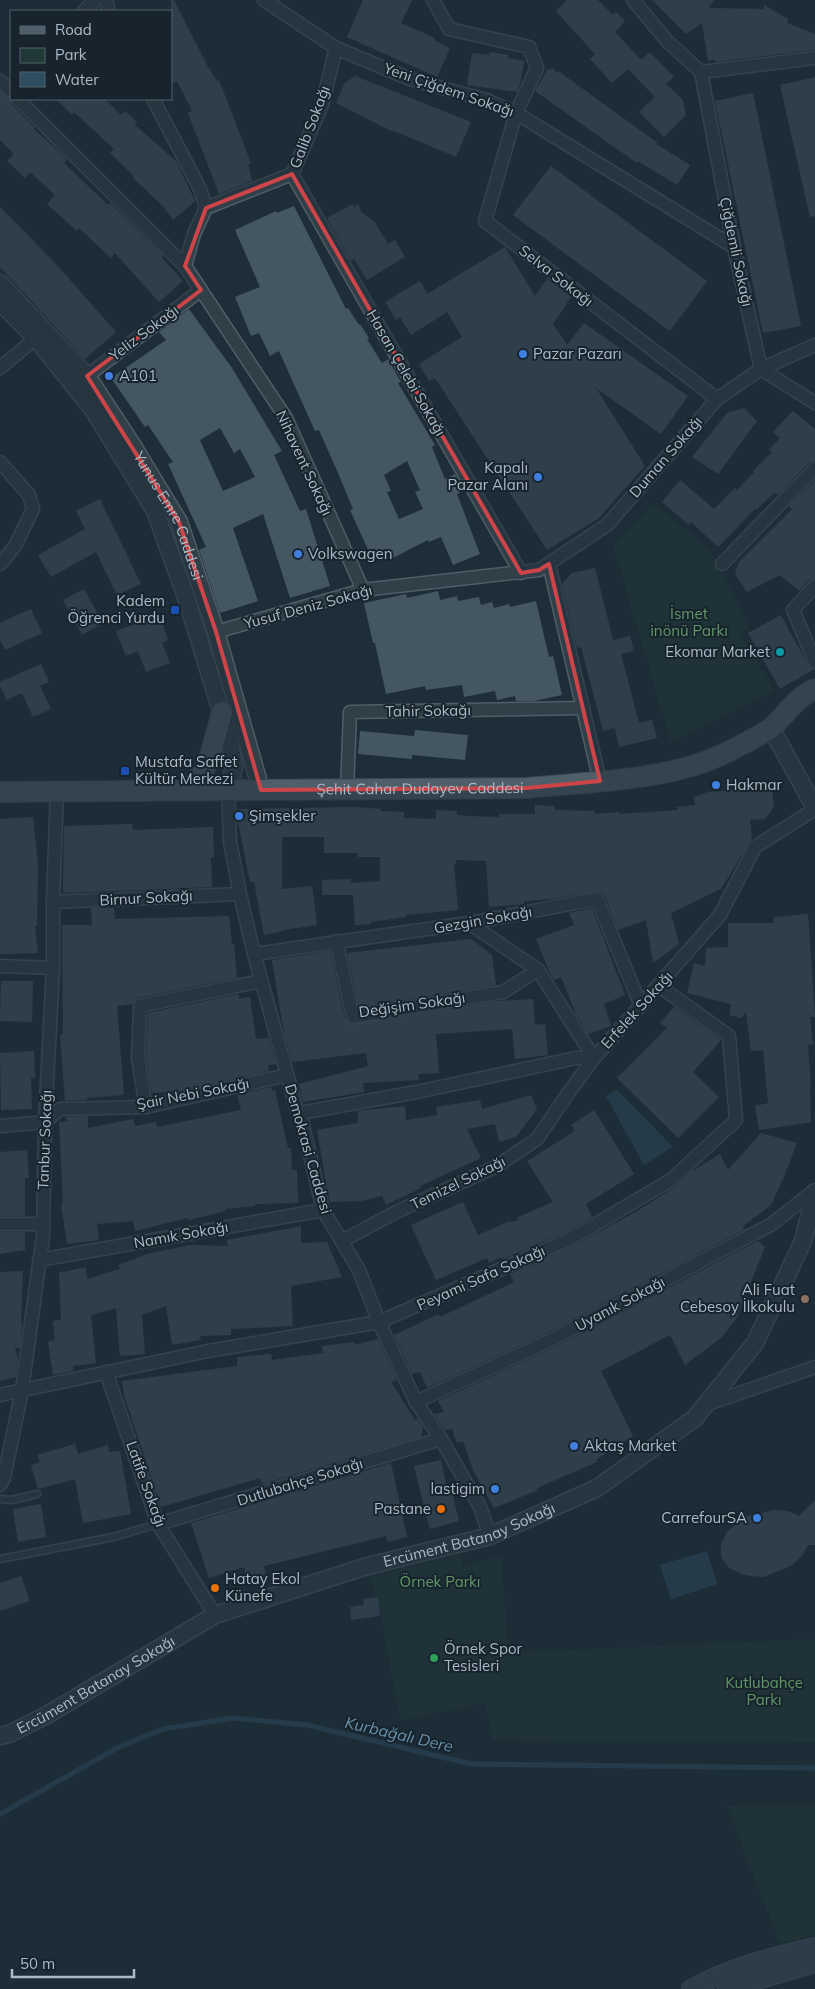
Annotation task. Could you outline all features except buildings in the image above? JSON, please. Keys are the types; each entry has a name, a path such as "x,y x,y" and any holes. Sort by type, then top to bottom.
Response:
{"main road":[{"name":"Şehit Cahar Dudayev Caddesi","path":"0,792 527,788 600,781 671,772 719,756 771,728 807,692 815,689"},
{"path":"189,790 203,772 222,712"},
{"path":"692,1989 712,1978 754,1962 815,1947"},
{"path":"727,1989 815,1963"}],"street":[{"path":"85,10 95,0"},
{"name":"Yeni Çiğdem Sokağı","path":"264,0 336,48 410,79 486,100 516,113 734,247"},
{"path":"433,0 449,29 529,48 537,68 516,113"},
{"path":"633,0 667,41 701,72 815,58"},
{"name":"Galib Sokağı","path":"206,208 292,174 322,105 336,48"},
{"name":"Çiğdemli Sokağı","path":"701,72 734,247 761,370"},
{"name":"Nihavent Sokağı","path":"19,100 185,266 286,418 363,590"},
{"path":"154,100 200,188 206,208 194,234 185,266"},
{"name":"Selva Sokağı","path":"516,113 485,221 717,399"},
{"name":"Hasan Çelebi Sokağı","path":"292,174 521,573"},
{"name":"Yunus Emre Caddesi","path":"0,283 87,376 131,443 179,522 216,632 261,790"},
{"name":"Yeliz Sokağı","path":"87,376 201,290"},
{"name":"Yunus Emre Caddesi","path":"0,302 36,338 94,411 155,511 185,594 230,740 234,767 228,790"},
{"path":"0,368 36,338"},
{"name":"Duman Sokağı","path":"521,573 539,570 608,525 717,399 761,370 815,345"},
{"path":"761,370 815,403"},
{"path":"0,462 29,495 34,509 15,546 0,564"},
{"path":"722,564 815,468"},
{"path":"549,564 600,781"},
{"name":"Yusuf Deniz Sokağı","path":"216,632 363,590 521,573"},
{"path":"815,586 793,610 815,662"},
{"name":"Tahir Sokağı","path":"347,790 350,712 583,708"},
{"path":"771,728 815,808"},
{"name":"Demokrasi Caddesi","path":"228,790 230,842 240,894 261,981 297,1110 300,1113 323,1210 358,1270 379,1322 416,1402 441,1439 480,1507 490,1536"},
{"name":"Tanbur Sokağı","path":"0,1485 4,1478 22,1390 40,1260 43,1224 57,791"},
{"name":"Erfelek Sokağı","path":"300,1113 417,1092 576,1058 594,1058 720,915 755,847 815,808"},
{"name":"Birnur Sokağı","path":"53,902 240,894"},
{"name":"Gezgin Sokağı","path":"254,954 336,941 469,924 597,899 641,1006"},
{"path":"469,924 538,970 594,1058"},
{"name":"Değişim Sokağı","path":"336,941 353,1016 503,992 538,970"},
{"path":"0,966 52,968"},
{"path":"146,1107 138,1058 140,1006 261,981"},
{"name":"Peyami Safa Sokağı","path":"0,1395 208,1351 379,1322 572,1238 670,1180 736,1120 729,1036 659,986"},
{"name":"Temizel Sokağı","path":"342,1241 396,1212 497,1166 537,1138 594,1058"},
{"name":"Şair Nebi Sokağı","path":"45,1122 60,1108 146,1107 287,1075"},
{"path":"0,1126 45,1122"},
{"name":"Uyanık Sokağı","path":"416,1402 551,1340 772,1224 815,1190"},
{"name":"Ercüment Batanay Sokağı","path":"0,1736 9,1734 47,1715 215,1615 364,1567 490,1536 597,1488 694,1418 755,1344 803,1241 815,1194"},
{"name":"Namık Sokağı","path":"40,1260 323,1210"},
{"path":"0,1224 43,1224"},
{"path":"705,1405 815,1367"},
{"name":"Latife Sokağı","path":"106,1372 158,1524 215,1615"},
{"name":"Dutlubahçe Sokağı","path":"158,1524 441,1439"}],"lane":[{"path":"0,1499 12,1500 37,1494"},
{"path":"0,1559 113,1537 158,1524"}],"highlighted area":[{"path":"292,174 521,573 539,570 549,564 600,781 527,788 261,790 216,632 179,522 87,376 201,290 185,266 206,208"}],"green space":[{"name":"İsmet inönü Parkı","path":"653,504 711,552 749,628 740,634 774,690 671,742 613,544"},
{"name":"Kutlubahçe Parkı","path":"460,1555 463,1567 501,1556 508,1653 815,1639 815,1742 493,1740 485,1703 400,1720 381,1614 370,1577"},
{"path":"815,1804 815,1936 780,1943 727,1806"}],"water":[{"path":"617,1090 673,1147 644,1165 606,1096"},
{"path":"707,1551 717,1584 671,1599 660,1565"}],"waterway":[{"name":"Kurbağalı Dere","path":"0,1814 119,1747 163,1729 233,1718 307,1725 471,1764 815,1768"}],"place":[{"name":"Pazar Pazarı","path":"523,354"},
{"name":"A101","path":"109,376"},
{"name":"Kapalı Pazar Alanı","path":"538,477"},
{"name":"Volkswagen","path":"298,554"},
{"name":"Kadem Öğrenci Yurdu","path":"175,610"},
{"name":"Ekomar Market","path":"780,652"},
{"name":"Mustafa Saffet Kültür Merkezi","path":"125,771"},
{"name":"Hakmar","path":"716,785"},
{"name":"Şimşekler","path":"239,816"},
{"name":"Ali Fuat Cebesoy İlkokulu","path":"805,1299"},
{"name":"Aktaş Market","path":"574,1446"},
{"name":"lastigim","path":"495,1489"},
{"name":"Pastane","path":"441,1509"},
{"name":"CarrefourSA","path":"757,1518"},
{"name":"Hatay Ekol Künefe","path":"215,1588"},
{"name":"Örnek Spor Tesisleri","path":"434,1658"}],"park label":[{"name":"Örnek Parkı","path":"440,1582"}]}
